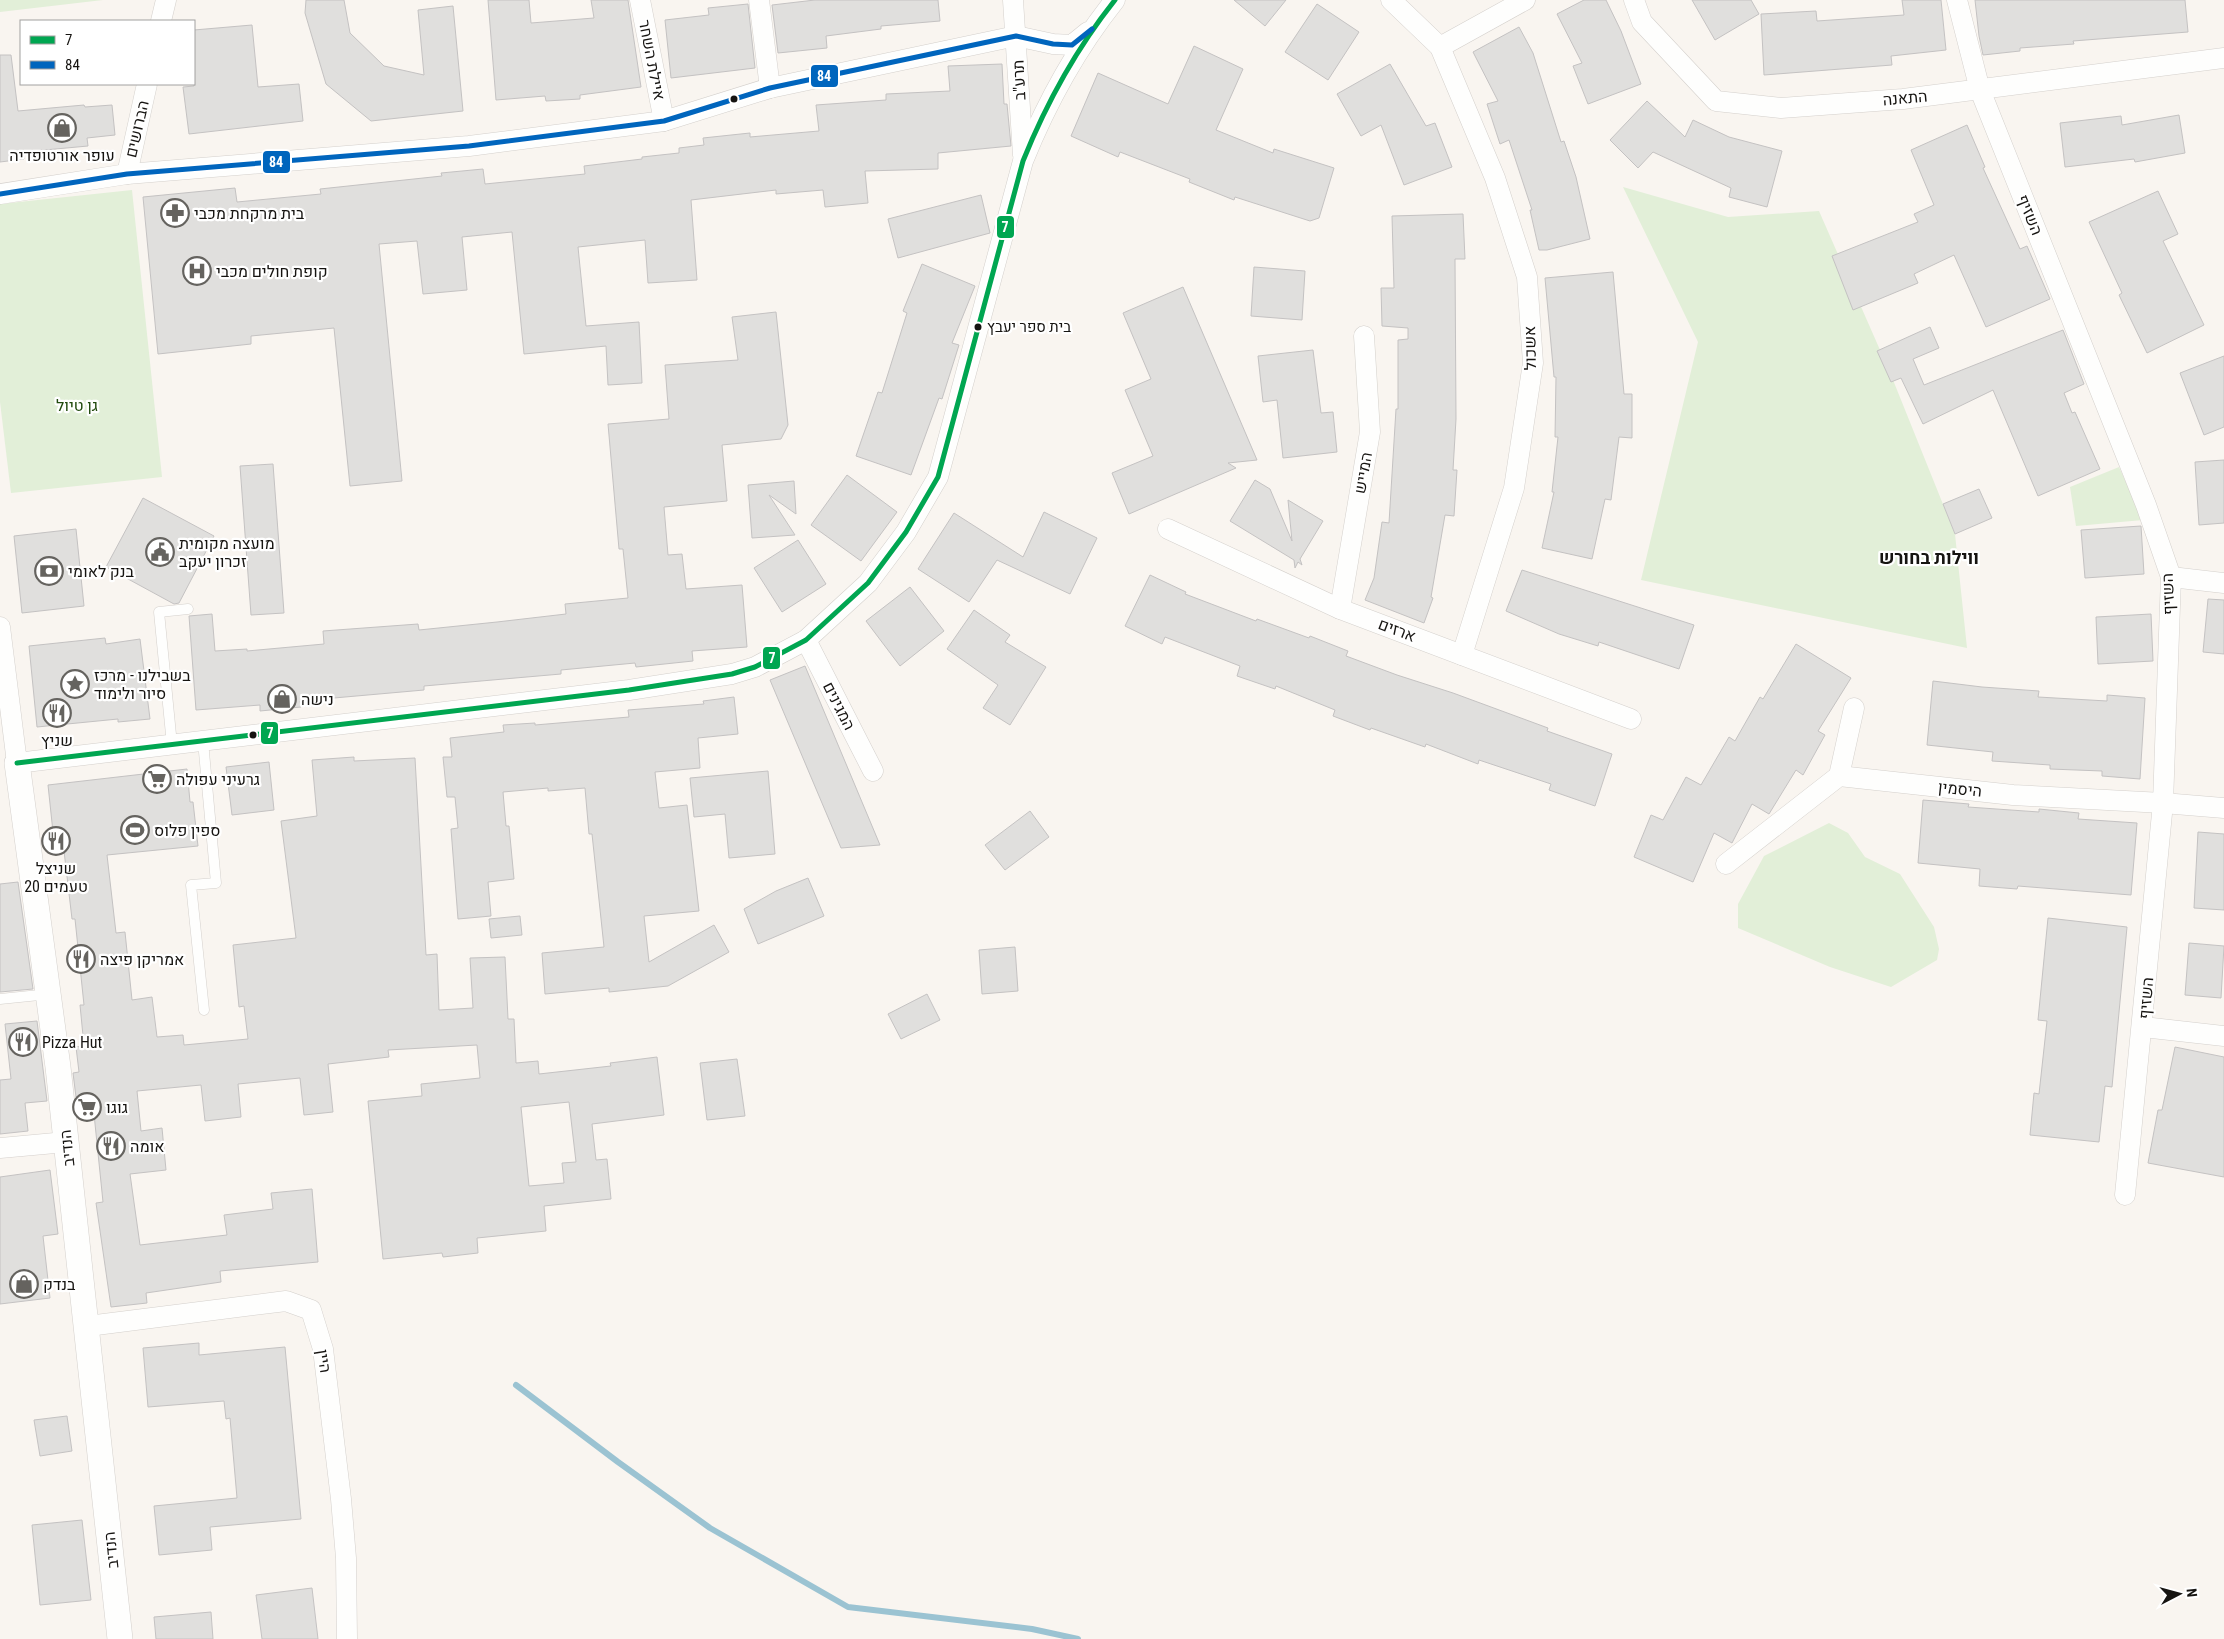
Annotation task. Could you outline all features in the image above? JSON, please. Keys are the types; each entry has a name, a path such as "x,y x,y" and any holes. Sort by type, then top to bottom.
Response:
{"street":[{"path":"161,20 166,0"},
{"name":"איילת השחר","path":"640,0 664,121"},
{"path":"759,0 770,88"},
{"name":"תרע\"ב","path":"1013,0 1023,161"},
{"path":"17,763 629,690 732,674 755,667 806,640 868,583 906,532 938,477 1023,161 1034,133 1057,90 1092,29 1115,0"},
{"name":"אשכול","path":"1391,0 1440,47 1495,178 1527,277 1533,363 1514,488 1462,655"},
{"path":"1440,47 1525,0"},
{"name":"התאנה","path":"1634,0 1642,22 1716,101 1781,108 1902,99 2224,58"},
{"name":"השזיף","path":"1957,0 1980,90 2146,505 2171,577 2164,803 2125,1195"},
{"path":"0,194 126,174 469,146 664,121 770,88 1016,36 1053,44 1072,45 1092,29"},
{"name":"הברושים","path":"126,174 147,85"},
{"name":"המייש","path":"1340,609 1370,432 1364,336"},
{"name":"ארזים","path":"1168,529 1340,609 1631,719"},
{"path":"2171,577 2224,582"},
{"name":"הנדיב","path":"0,628 50,998 88,1326 120,1639"},
{"name":"המגינים","path":"806,640 873,771"},
{"path":"1726,864 1839,776 1854,708"},
{"name":"היסמין","path":"1839,776 2013,795 2224,808"},
{"path":"2143,1027 2224,1036"},
{"path":"0,1148 66,1142"},
{"name":"היין","path":"88,1326 286,1301 311,1310 324,1350 341,1499 346,1558 347,1639"}],"lane":[{"path":"172,745 159,612 188,609"},
{"path":"203,741 216,883 191,885 204,1010"},
{"path":"0,1000 25,997 50,998"}],"green space":[{"path":"0,0 103,0 0,12"},
{"path":"1623,187 1728,217 1819,211 1891,375 1955,534 1967,648 1641,580 1698,342"},
{"name":"גן טיול","path":"132,190 162,477 11,493 0,402 0,204"},
{"path":"2119,467 2143,520 2076,526 2070,487"},
{"path":"1829,823 1848,833 1865,857 1900,874 1934,927 1939,949 1937,960 1891,987 1830,967 1738,928 1738,904 1764,856"}],"building":[{"path":"306,0 344,0 350,33 384,66 424,75 418,10 453,6 463,111 371,121 326,84 305,13"},
{"path":"488,0 529,0 531,23 594,18 591,0 628,0 641,87 580,95 580,99 546,101 545,96 496,100"},
{"path":"815,0 938,0 940,21 881,26 881,29 826,36 827,48 778,53 772,5"},
{"path":"1234,0 1286,0 1265,26"},
{"path":"1584,0 1606,0 1621,31 1641,84 1588,104 1573,66 1582,63 1557,14"},
{"path":"1692,0 1751,0 1759,14 1715,40"},
{"path":"1902,0 1941,0 1946,50 1891,56 1892,65 1764,75 1761,14 1816,11 1817,21 1904,15"},
{"path":"1975,0 2185,0 2188,32 2073,41 2074,44 2020,48 2020,51 1983,55"},
{"path":"748,4 755,68 671,78 665,20 709,15 708,8"},
{"path":"1317,4 1359,32 1328,80 1285,52"},
{"path":"252,25 258,87 299,84 303,121 189,134 183,87 195,85 195,30"},
{"path":"1519,27 1533,53 1561,142 1564,141 1576,177 1590,239 1547,250 1539,250 1530,210 1532,210 1509,140 1500,144 1487,104 1498,101 1473,52"},
{"path":"1194,46 1243,69 1216,130 1273,153 1274,149 1334,168 1319,218 1310,221 1235,197 1234,200 1189,182 1190,179 1120,152 1118,157 1071,136 1098,73 1168,104"},
{"path":"0,55 11,55 18,111 84,105 85,107 112,105 115,135 87,138 88,146 23,152 24,159 0,162"},
{"path":"1002,64 1004,104 1007,104 1011,146 938,153 938,169 865,171 868,203 825,207 823,190 776,194 776,190 691,200 697,280 648,283 645,240 578,247 586,326 639,322 642,383 608,385 606,346 524,354 512,232 462,237 467,290 423,294 417,241 379,244 402,481 350,486 334,328 251,336 251,344 158,354 143,197 235,188 237,202 321,194 320,189 442,176 441,173 483,169 485,184 585,174 584,166 679,153 679,148 704,145 703,138 750,133 750,137 819,131 816,105 886,100 886,94 950,91 948,66"},
{"path":"1390,64 1426,126 1435,123 1452,167 1404,185 1381,125 1361,136 1337,94"},
{"path":"1647,101 1685,137 1693,120 1729,137 1782,151 1767,207 1729,197 1731,188 1653,152 1638,168 1610,140"},
{"path":"2179,115 2185,153 2135,162 2134,159 2065,167 2060,123 2121,116 2122,125"},
{"path":"1967,125 1985,167 1983,168 2020,249 2027,246 2050,299 1986,327 1954,255 1914,274 1918,283 1853,310 1832,256 1918,222 1914,214 1934,205 1911,150"},
{"path":"2158,191 2178,234 2163,241 2204,325 2147,353 2119,295 2122,293 2089,222"},
{"path":"981,195 990,233 898,258 888,219"},
{"path":"1463,214 1465,259 1455,259 1456,419 1453,470 1457,470 1454,516 1445,515 1431,597 1433,598 1424,623 1365,600 1374,578 1382,522 1389,523 1396,409 1398,409 1398,340 1408,339 1408,328 1382,326 1381,288 1394,288 1392,216"},
{"path":"922,264 975,286 952,343 959,345 942,399 939,398 911,475 856,456 878,392 882,393 907,313 903,311"},
{"path":"1254,267 1305,271 1302,320 1251,316"},
{"path":"1613,272 1624,394 1632,394 1632,438 1619,437 1611,500 1605,499 1592,559 1542,548 1554,492 1552,492 1558,437 1555,437 1556,377 1554,377 1545,278"},
{"path":"1183,287 1257,460 1228,463 1236,468 1129,514 1112,473 1153,456 1125,390 1151,379 1123,313"},
{"path":"776,312 788,425 781,439 722,445 727,501 664,507 668,555 682,554 686,589 742,585 747,647 692,651 693,661 636,667 635,663 561,670 561,674 424,686 424,690 300,701 301,707 260,711 260,705 196,710 189,616 212,614 215,651 247,649 247,651 324,644 323,631 418,624 419,630 497,622 566,614 565,604 628,598 623,549 619,549 608,424 669,419 665,365 738,360 732,317"},
{"path":"1930,327 1939,348 1913,359 1924,385 2063,330 2084,384 2064,393 2072,413 2075,412 2100,469 2038,496 1993,390 1923,424 1901,378 1891,382 1877,351"},
{"path":"1313,350 1321,413 1333,412 1337,452 1283,458 1277,400 1263,402 1258,356"},
{"path":"2224,356 2224,427 2204,435 2180,373"},
{"path":"2224,460 2224,523 2199,525 2195,462"},
{"path":"273,464 284,613 251,615 240,466"},
{"path":"847,475 897,512 861,561 811,525"},
{"path":"1255,480 1270,489 1292,541 1288,500 1323,521 1300,559 1302,565 1298,562 1295,568 1294,560 1230,521"},
{"path":"794,481 796,514 769,495 795,535 752,538 748,485"},
{"path":"1979,489 1992,518 1955,534 1943,504"},
{"name":"מועצה מקומית זכרון יעקב","path":"143,498 214,536 179,603 174,604 106,567"},
{"path":"1044,512 1097,538 1070,594 997,560 969,602 918,569 954,513 1023,557"},
{"path":"2141,526 2144,574 2085,578 2081,530"},
{"name":"בנק לאומי","path":"76,529 84,606 22,613 14,536"},
{"path":"798,540 826,584 782,612 754,568"},
{"path":"1522,570 1694,625 1679,669 1599,642 1598,646 1559,634 1506,611"},
{"path":"1150,575 1186,592 1185,594 1256,621 1257,619 1309,638 1310,636 1348,651 1346,656 1548,728 1547,731 1612,754 1595,806 1549,790 1551,784 1479,760 1478,764 1426,744 1425,747 1333,716 1335,710 1276,686 1275,689 1237,676 1240,666 1165,637 1162,644 1125,626"},
{"path":"910,587 944,631 900,666 866,621"},
{"path":"2208,599 2224,600 2224,654 2203,652"},
{"path":"974,610 1010,635 1005,642 1046,667 1010,725 983,708 998,685 947,649"},
{"path":"2151,614 2153,661 2098,664 2096,617"},
{"path":"105,638 106,644 140,639 150,719 118,722 118,719 37,727 29,646"},
{"path":"1796,644 1851,678 1818,731 1825,735 1803,775 1796,770 1769,814 1752,804 1732,843 1714,833 1693,882 1634,857 1651,815 1663,820 1686,777 1701,785 1729,737 1735,741 1760,697 1763,699"},
{"path":"805,666 880,845 841,848 770,680"},
{"path":"1933,681 2039,691 2038,697 2107,701 2107,695 2145,698 2140,779 2102,776 2102,771 2050,769 2050,765 1992,761 1993,752 1927,745"},
{"path":"734,697 738,734 698,738 700,768 655,772 659,808 687,805 699,911 644,916 649,962 714,925 729,952 668,986 609,992 609,988 545,994 542,953 604,947 585,788 548,791 548,788 503,792 506,826 509,826 514,879 488,882 491,916 458,919 451,829 458,828 455,797 447,797 443,757 452,757 450,738 504,732 503,725 535,723 535,725 629,717 628,710 704,704 703,701"},
{"path":"354,757 354,761 415,758 426,955 437,954 439,1010 473,1008 470,958 505,957 508,1019 514,1019 516,1063 538,1061 539,1074 611,1066 610,1063 657,1057 664,1115 592,1124 596,1160 607,1159 611,1199 544,1206 546,1231 477,1238 478,1253 443,1257 442,1253 383,1259 368,1101 422,1096 421,1084 480,1078 477,1045 388,1050 389,1057 328,1064 333,1112 304,1115 300,1078 238,1084 241,1117 205,1121 201,1085 137,1091 141,1131 162,1128 166,1170 130,1174 140,1245 227,1235 224,1215 273,1209 271,1193 312,1189 318,1262 220,1271 221,1282 146,1293 147,1303 111,1307 96,1203 103,1202 94,1114 90,1115 88,1095 76,1097 73,1073 79,1072 76,1047 84,1046 80,1005 84,1005 75,919 72,919 64,851 55,851 48,785 187,769 190,802 193,802 198,846 107,855 116,933 125,932 132,1000 152,997 157,1037 183,1035 184,1045 248,1039 244,1006 239,1007 233,945 296,938 281,821 317,816 312,760","holes":["569,1102 576,1162 562,1163 564,1183 529,1186 521,1107"]},
{"path":"269,762 274,810 232,815 226,767"},
{"path":"768,771 775,854 729,858 725,814 694,817 690,778"},
{"path":"1923,800 1969,804 1968,807 2039,812 2039,809 2079,813 2078,819 2137,823 2131,895 2018,886 2017,889 1979,886 1980,869 1918,863"},
{"path":"1030,811 1049,837 1005,870 985,845"},
{"path":"2198,832 2224,834 2224,910 2194,908"},
{"path":"808,878 824,916 758,944 744,909 776,891"},
{"path":"18,882 33,989 0,992 0,884"},
{"path":"520,916 522,935 491,938 489,919"},
{"path":"2048,918 2127,927 2112,1087 2105,1086 2099,1142 2030,1135 2034,1093 2039,1094 2047,1021 2038,1020"},
{"path":"2189,943 2224,946 2221,998 2185,995"},
{"path":"1015,947 1018,991 982,994 979,950"},
{"path":"927,994 940,1020 901,1039 888,1014"},
{"path":"37,1021 47,1101 25,1103 28,1131 0,1134 0,1080 11,1079 5,1024"},
{"path":"2175,1047 2224,1057 2224,1177 2148,1163 2158,1110 2162,1110"},
{"path":"737,1059 745,1116 707,1120 700,1063"},
{"path":"50,1170 58,1234 43,1236 50,1298 0,1304 0,1177"},
{"path":"199,1343 199,1355 285,1347 301,1519 210,1527 212,1550 159,1555 154,1506 237,1498 230,1418 226,1419 224,1401 148,1407 143,1348"},
{"path":"67,1416 72,1451 40,1456 34,1420"},
{"path":"82,1520 91,1600 40,1605 32,1525"},
{"path":"312,1588 318,1639 262,1639 256,1595"},
{"path":"211,1612 213,1639 156,1639 154,1617"}],"waterway":[{"path":"516,1385 710,1528 848,1607 1032,1629 1078,1639"}],"transit line":[{"name":"7","path":"17,763 629,690 732,674 755,667 806,640 868,583 906,532 938,477 1023,161 1063,78 1087,38 1115,0"},
{"name":"84","path":"0,194 127,174 469,146 664,121 770,88 1016,36 1053,44 1072,45 1092,29"}],"place":[{"name":"עופר אורטופדיה","path":"62,128"},
{"name":"בית מרקחת מכבי","path":"175,213"},
{"name":"קופת חולים מכבי","path":"197,271"},
{"name":"בית ספר יעבץ","path":"978,327"},
{"name":"מועצה מקומית זכרון יעקב","path":"160,552"},
{"name":"בנק לאומי","path":"49,571"},
{"name":"בשבילנו - מרכז סיור ולימוד","path":"75,684"},
{"name":"נישה","path":"282,699"},
{"name":"שניץ","path":"57,713"},
{"name":"גרעיני עפולה","path":"157,779"},
{"name":"ספין פלוס","path":"135,830"},
{"name":"שניצל 20 טעמים","path":"56,841"},
{"name":"אמריקן פיצה","path":"81,959"},
{"name":"Pizza Hut","path":"23,1042"},
{"name":"גוגו","path":"87,1107"},
{"name":"אומה","path":"111,1146"},
{"name":"בנדק","path":"24,1284"}],"district":[{"name":"ווילות בחורש","path":"1929,557"}]}
